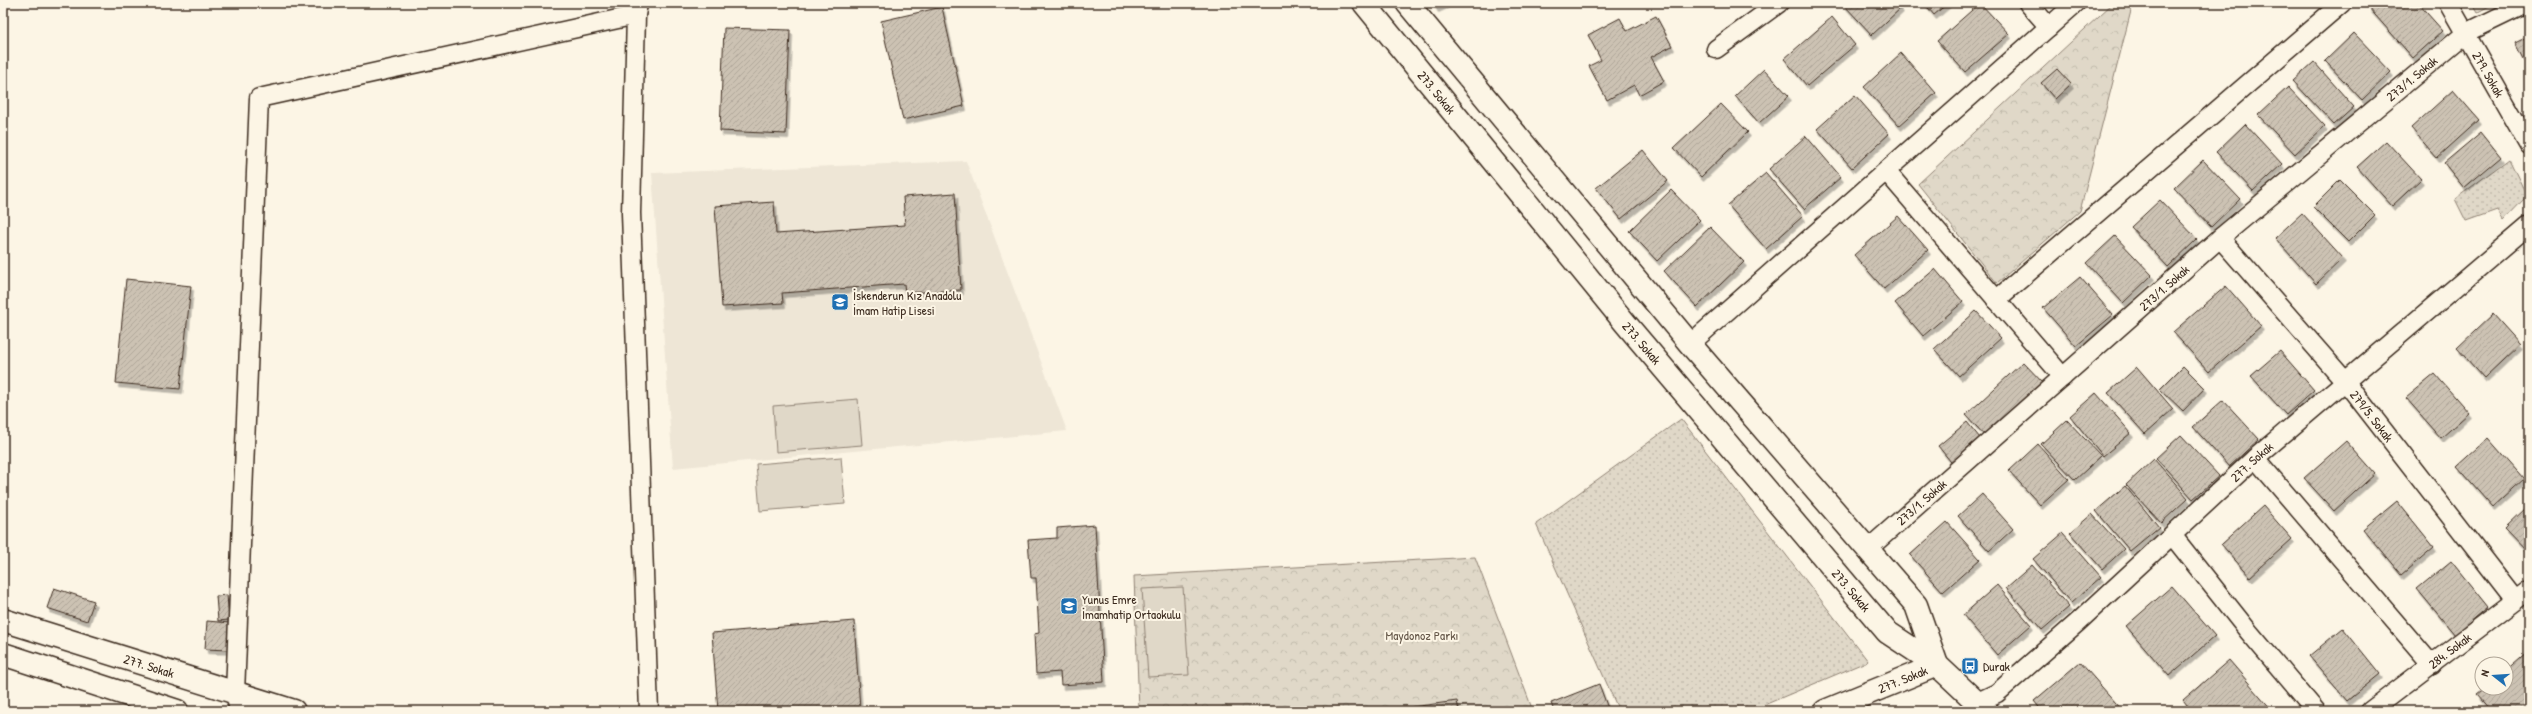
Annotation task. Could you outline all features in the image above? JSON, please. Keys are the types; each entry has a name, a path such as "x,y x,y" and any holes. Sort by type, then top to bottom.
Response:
{"street":[{"name":"273. Sokak","path":"1364,3 1626,324 1887,632 1937,665 1982,707"},
{"name":"273. Sokak","path":"1407,3 1690,344 1916,605 1937,665"},
{"path":"1716,49 1779,3"},
{"path":"2028,3 2049,27"},
{"path":"1690,344 2076,3"},
{"path":"1996,300 2342,3"},
{"name":"279. Sokak","path":"2448,3 2529,145"},
{"name":"273/1. Sokak","path":"1868,550 2220,238 2466,33 2528,3"},
{"path":"237,702 259,98 637,9 630,213 649,711"},
{"path":"1886,171 2063,377"},
{"name":"277. Sokak","path":"1982,707 2255,458 2529,225"},
{"name":"279/5. Sokak","path":"2220,238 2345,380 2522,595"},
{"path":"2255,458 2432,665"},
{"path":"2172,535 2249,632 2316,711"},
{"name":"284. Sokak","path":"2370,711 2522,595"},
{"name":"277. Sokak","path":"3,620 237,702 294,711"},
{"path":"3,654 177,711"},
{"name":"277. Sokak","path":"1824,711 1937,665"}],"shaded area":[{"name":"İskenderun Kız Anadolu İmam Hatip Lisesi","path":"966,161 1067,431 673,468 652,173"}],"green space":[{"path":"2113,3 2133,3 2080,211 1997,283 1918,184"},
{"path":"2473,3 2495,3 2478,12"},
{"path":"2509,159 2527,196 2503,221 2497,210 2466,221 2455,199"},
{"path":"858,399 862,445 776,452 773,406"},
{"path":"1681,419 1868,661 1750,711 1619,711 1536,524"},
{"path":"841,457 845,504 760,511 756,464"},
{"name":"Maydonoz Parkı","path":"1475,557 1533,711 1139,711 1134,576"},
{"path":"1183,587 1189,675 1148,677 1142,589"}],"building":[{"path":"1433,3 1447,3 1436,8"},
{"path":"1846,3 1896,3 1901,8 1872,35 1844,5"},
{"path":"1924,3 1948,3 1934,15"},
{"path":"1980,3 2009,34 1965,72 1937,41"},
{"path":"2372,3 2418,3 2443,31 2413,58 2368,7"},
{"path":"942,7 964,106 903,120 881,21"},
{"path":"1656,16 1672,46 1651,57 1664,81 1639,95 1634,85 1607,100 1589,66 1601,60 1588,35 1620,18 1627,31"},
{"path":"1832,17 1855,45 1807,86 1784,59"},
{"path":"724,28 790,30 786,134 720,131"},
{"path":"2354,33 2391,72 2362,100 2325,61"},
{"path":"2529,36 2529,61 2525,63 2515,43"},
{"path":"1901,53 1936,93 1899,126 1864,87"},
{"path":"2314,62 2354,107 2334,125 2293,81"},
{"path":"1764,69 1789,96 1759,123 1735,96"},
{"path":"2057,69 2071,84 2055,99 2041,83"},
{"path":"2288,87 2325,126 2295,154 2258,115"},
{"path":"2453,90 2479,120 2437,158 2411,128"},
{"path":"1855,95 1889,134 1852,168 1817,129"},
{"path":"1721,104 1748,132 1701,177 1674,148"},
{"path":"2245,124 2282,164 2253,191 2216,152"},
{"path":"2481,132 2501,157 2464,188 2444,163"},
{"path":"1806,136 1841,177 1804,209 1769,169"},
{"path":"2386,141 2421,179 2392,206 2357,167"},
{"path":"1643,150 1668,181 1621,219 1596,188"},
{"path":"2203,160 2240,199 2211,227 2174,188"},
{"path":"1766,173 1803,216 1766,249 1728,205"},
{"path":"2340,180 2375,215 2348,242 2313,207"},
{"path":"1671,190 1700,220 1657,261 1629,231"},
{"path":"955,193 961,290 905,293 904,284 782,293 783,303 722,307 715,206 774,202 776,234 905,225 903,197"},
{"path":"2160,200 2197,239 2168,267 2131,227"},
{"path":"2302,213 2343,258 2316,284 2275,238"},
{"path":"1898,216 1928,250 1884,289 1854,255"},
{"path":"1710,227 1744,262 1697,307 1664,271"},
{"path":"2115,236 2152,275 2123,303 2086,263"},
{"path":"1935,269 1963,302 1923,336 1895,303"},
{"path":"2080,277 2113,315 2076,346 2043,308"},
{"path":"126,279 191,286 180,389 116,383"},
{"path":"2226,286 2261,326 2209,372 2173,332"},
{"path":"1976,311 2001,338 1959,376 1934,349"},
{"path":"2493,314 2520,344 2484,378 2457,348"},
{"path":"2280,351 2314,390 2286,415 2251,376"},
{"path":"2023,362 2044,384 1987,438 1966,415"},
{"path":"2183,366 2205,388 2183,411 2160,389"},
{"path":"2137,367 2173,409 2145,434 2108,393"},
{"path":"2435,374 2469,413 2441,438 2406,398"},
{"path":"2096,393 2131,433 2103,456 2070,416"},
{"path":"2223,400 2259,439 2229,467 2193,427"},
{"path":"2067,420 2101,456 2075,480 2041,444"},
{"path":"1967,422 1984,443 1955,467 1938,446"},
{"path":"2181,435 2219,476 2193,499 2156,458"},
{"path":"2488,438 2524,479 2493,507 2457,466"},
{"path":"2346,441 2375,474 2334,511 2304,478"},
{"path":"2038,444 2069,479 2040,505 2009,471"},
{"path":"2154,459 2188,498 2161,523 2126,485"},
{"path":"2125,486 2159,527 2130,551 2096,511"},
{"path":"1982,494 2013,529 1989,551 1958,516"},
{"path":"2397,501 2434,547 2401,575 2363,529"},
{"path":"2529,505 2529,553 2505,528"},
{"path":"2263,506 2292,539 2250,577 2221,544"},
{"path":"2092,514 2124,549 2102,569 2070,533"},
{"path":"1947,522 1980,559 1943,592 1910,555"},
{"name":"Yunus Emre İmamhatip Ortaokulu","path":"1095,525 1104,682 1061,685 1060,672 1036,674 1034,634 1039,633 1036,578 1031,578 1028,540 1057,538 1057,528"},
{"path":"2063,533 2101,577 2071,603 2033,559"},
{"path":"2451,561 2488,607 2455,635 2417,589"},
{"path":"2032,565 2069,607 2042,630 2006,588"},
{"path":"1997,585 2031,625 1997,655 1963,615"},
{"path":"2172,586 2215,636 2169,676 2126,626"},
{"path":"54,588 94,601 87,621 47,608"},
{"path":"227,595 229,620 218,621 216,596"},
{"path":"207,621 230,623 228,650 205,649"},
{"path":"854,621 860,709 718,711 712,633"},
{"path":"2343,628 2380,674 2347,701 2309,656"},
{"path":"2529,651 2529,711 2491,711 2478,696 2514,696 2514,664"},
{"path":"2229,660 2272,710 2192,711 2183,700"},
{"path":"2080,662 2123,711 2042,711 2034,701"},
{"path":"1599,684 1609,711 1554,711 1551,703"},
{"path":"1457,701 1459,711 1413,711 1412,707"}],"place":[{"name":"İskenderun Kız Anadolu İmam Hatip Lisesi","path":"840,302"},
{"name":"Yunus Emre İmamhatip Ortaokulu","path":"1069,606"},
{"name":"Durak","path":"1970,666"}]}
